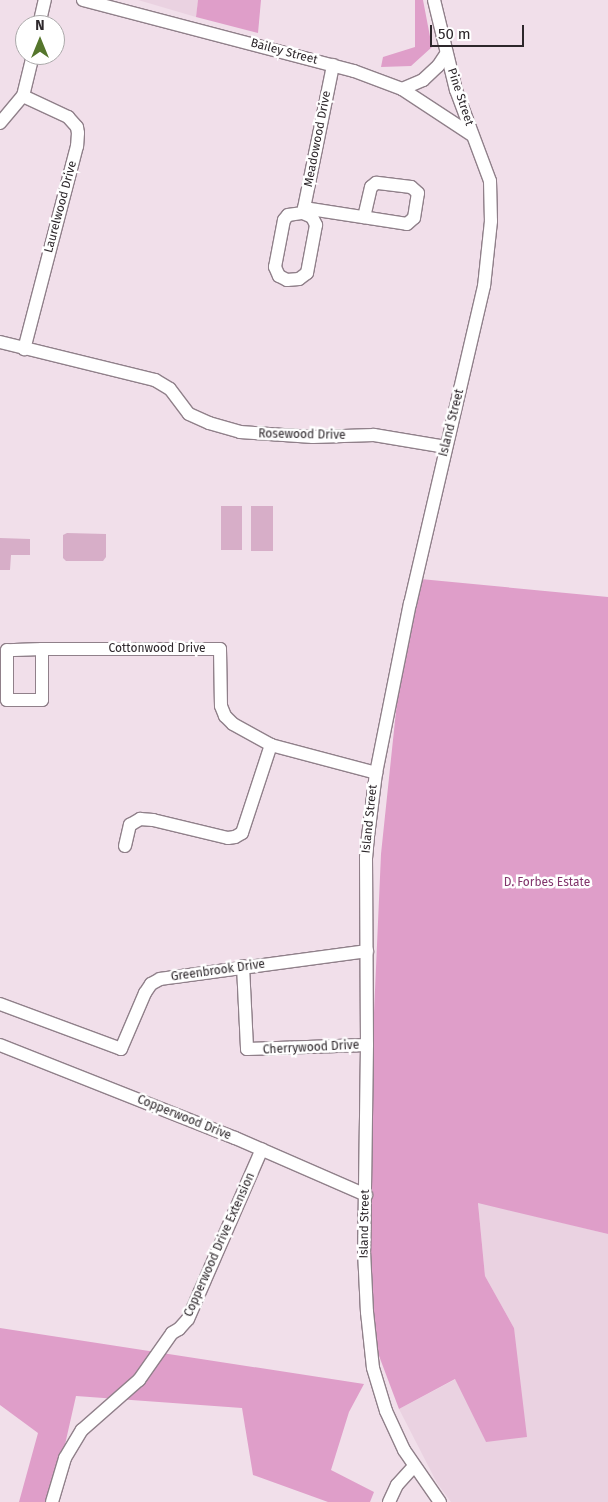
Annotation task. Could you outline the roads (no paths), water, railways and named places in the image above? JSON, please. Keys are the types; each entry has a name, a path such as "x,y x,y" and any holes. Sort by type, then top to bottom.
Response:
{"street":[{"path":"41,15 45,0"},
{"name":"Bailey Street","path":"83,0 333,65 402,89 472,135"},
{"name":"Pine Street","path":"434,0 456,90 472,135"},
{"path":"402,89 423,80 438,66 446,54"},
{"path":"0,123 23,96 31,65"},
{"name":"Meadowood Drive","path":"304,210 333,65"},
{"name":"Laurelwood Drive","path":"23,96 68,117 77,128 78,133 78,146 24,349"},
{"name":"Island Street","path":"440,1502 414,1466 386,1411 373,1368 366,1286 366,857 376,773 410,603 484,286 491,222 490,181 484,159 472,135"},
{"path":"304,210 312,217 316,225 307,273 299,279 287,280 279,276 275,267 284,220 294,213 304,210 410,223 414,218 418,193 411,187 376,183 371,187 364,217"},
{"name":"Rosewood Drive","path":"0,342 156,380 170,389 189,414 216,426 240,432 258,435 313,437 374,435 446,446"},
{"name":"Cottonwood Drive","path":"42,649 42,700 7,700 7,650 42,649 220,649 221,706 225,716 243,730 271,744 376,773"},
{"path":"125,846 130,825 140,819 153,820 228,838 235,838 242,834 271,744"},
{"name":"Greenbrook Drive","path":"0,1004 122,1049 145,993 151,984 160,979 243,966 367,951"},
{"name":"Cherrywood Drive","path":"243,966 247,1049 367,1045"},
{"name":"Copperwood Drive","path":"0,1045 262,1149 366,1195"},
{"name":"Copperwood Drive Extension","path":"52,1502 65,1458 82,1430 139,1380 172,1333 179,1329 188,1319 262,1149"},
{"path":"389,1502 397,1485 414,1466"}],"park label":[{"name":"D. Forbes Estate","path":"547,883"}]}
